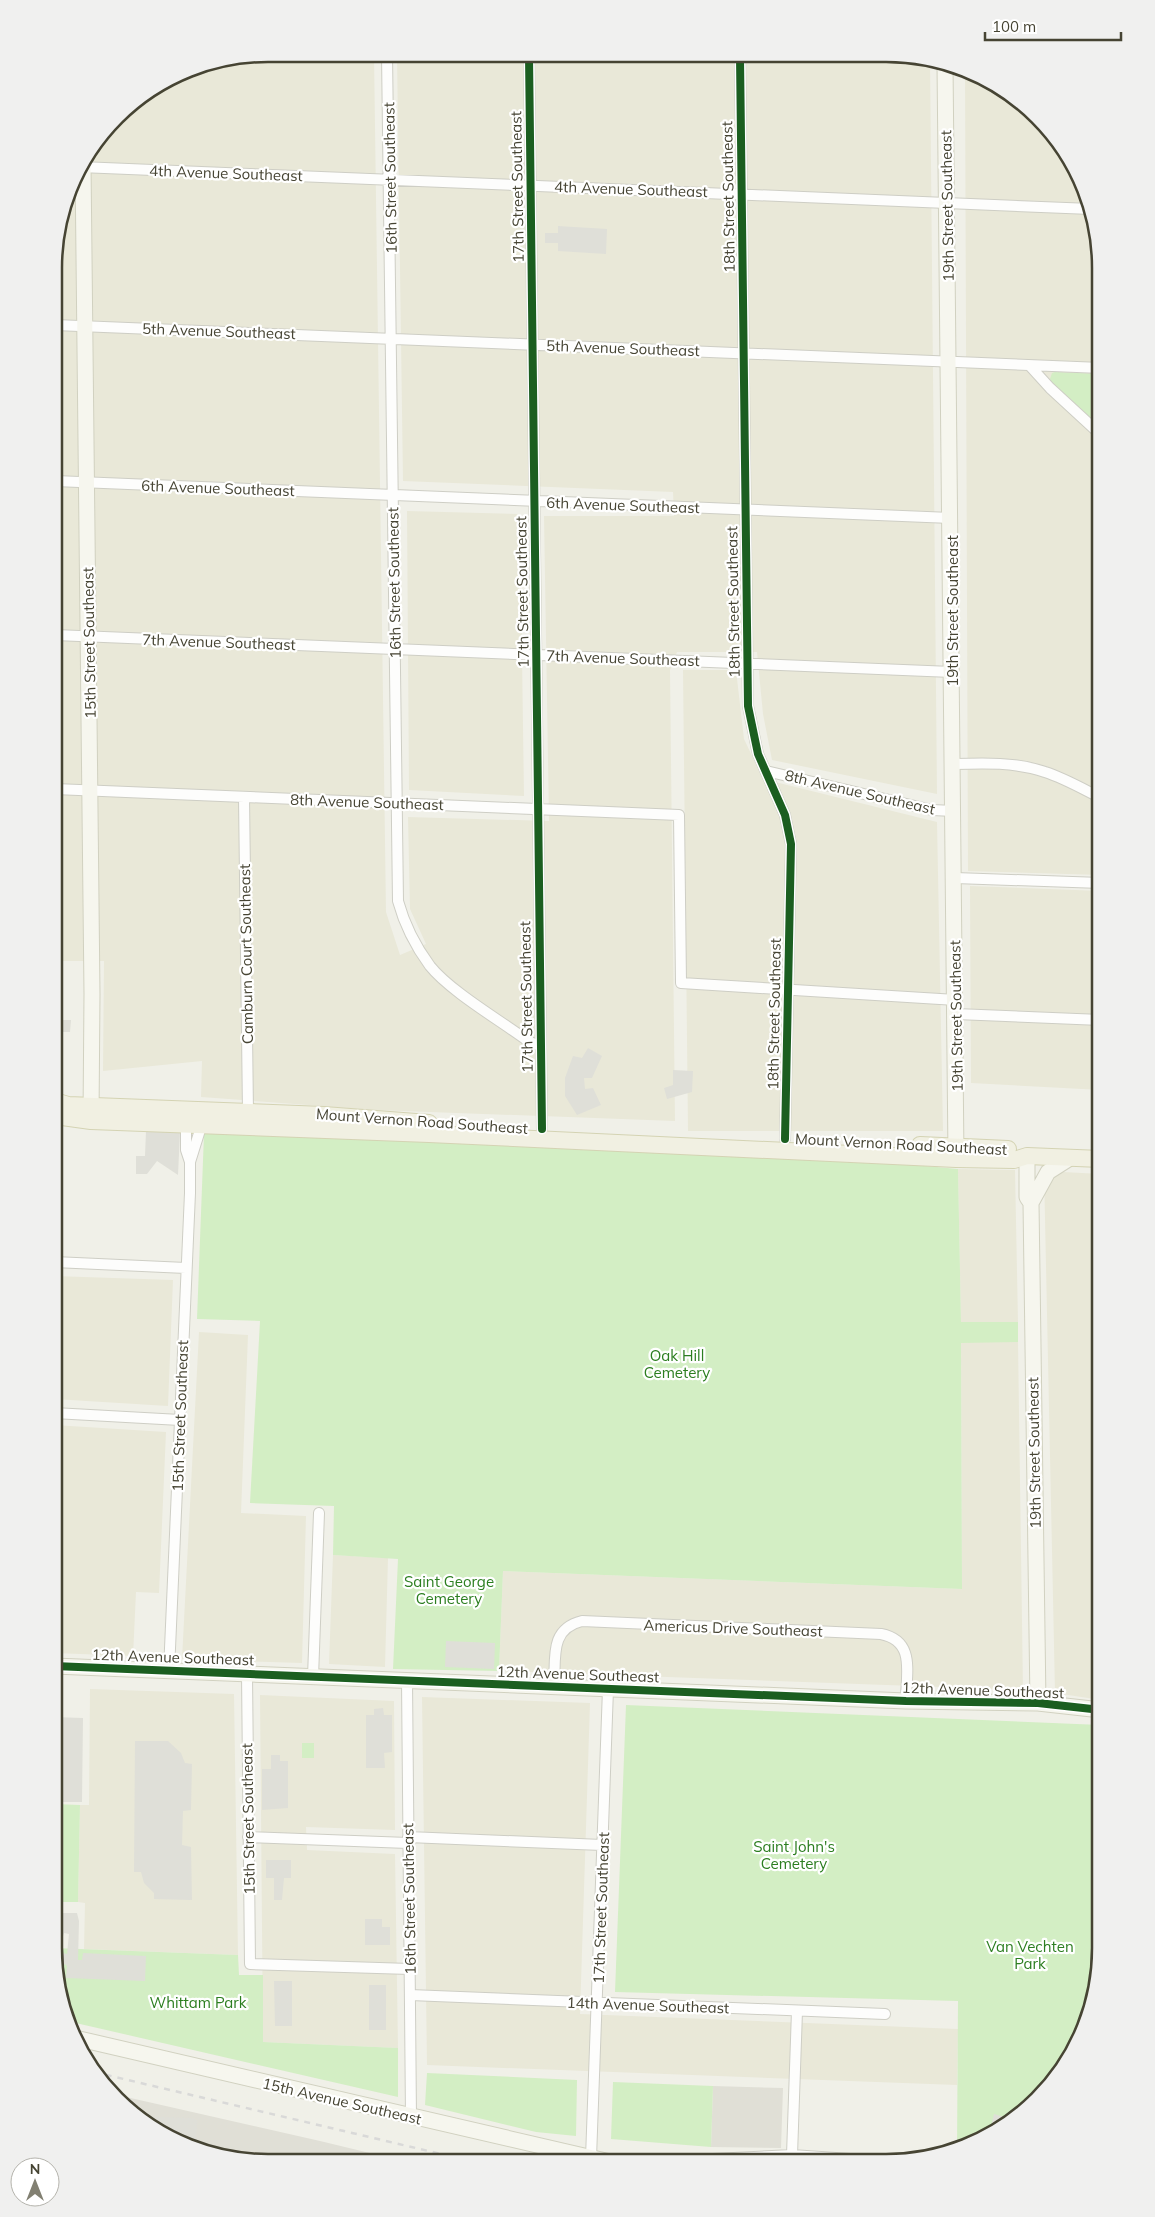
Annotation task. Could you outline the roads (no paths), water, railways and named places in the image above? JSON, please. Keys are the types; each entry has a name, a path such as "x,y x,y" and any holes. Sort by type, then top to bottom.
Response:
{"main road":[{"name":"19th Street Southeast","path":"945,71 957,1153"},
{"name":"15th Street Southeast","path":"82,181 90,791 91,1113"},
{"name":"Mount Vernon Road Southeast","path":"62,1102 91,1113 203,1126 957,1153 1013,1149 1027,1156 1092,1159"},
{"name":"Mount Vernon Road Southeast","path":"62,1115 91,1113 285,1113 640,1135 785,1139 957,1153"},
{"path":"186,1125 202,1119 252,1121 285,1113"},
{"name":"19th Street Southeast","path":"1027,1156 1027,1197 1031,1203"},
{"name":"19th Street Southeast","path":"1038,1703 1031,1203 1048,1172 1070,1158"},
{"name":"12th Avenue Southeast","path":"62,1666 906,1701 1038,1703 1092,1709"},
{"name":"15th Avenue Southeast","path":"84,2040 574,2154"}],"street":[{"name":"16th Street Southeast","path":"387,62 398,901 402,917 430,966 447,983 528,1041 540,1046"},
{"name":"17th Street Southeast","path":"529,62 542,1129"},
{"name":"18th Street Southeast","path":"740,62 748,706 758,754 785,815 791,844 785,1139"},
{"name":"4th Avenue Southeast","path":"89,166 1084,209"},
{"name":"5th Avenue Southeast","path":"62,325 1092,368"},
{"path":"1030,366 1050,388 1092,427"},
{"name":"6th Avenue Southeast","path":"62,481 951,518"},
{"name":"7th Avenue Southeast","path":"62,635 952,672"},
{"path":"954,764 994,763 1029,768 1046,772 1092,794"},
{"name":"8th Avenue Southeast","path":"766,771 932,810 954,811"},
{"name":"8th Avenue Southeast","path":"62,789 679,815 681,983 789,991"},
{"name":"Camburn Court Southeast","path":"244,797 248,1112"},
{"path":"955,878 1092,883"},
{"path":"789,991 1092,1019"},
{"name":"15th Street Southeast","path":"186,1125 186,1150 190,1162"},
{"name":"15th Street Southeast","path":"169,1671 190,1162 203,1126"},
{"path":"62,1262 186,1268"},
{"path":"62,1413 180,1420"},
{"path":"313,1677 319,1513"},
{"name":"Americus Drive Southeast","path":"554,1686 556,1643 560,1633 569,1624 582,1622 861,1633 893,1636 902,1644 907,1654 906,1701"},
{"name":"15th Street Southeast","path":"247,1674 250,1964 410,1969"},
{"name":"16th Street Southeast","path":"407,1680 412,2117"},
{"name":"17th Street Southeast","path":"592,2154 608,1688"},
{"path":"248,1837 602,1845"},
{"name":"14th Avenue Southeast","path":"410,1995 885,2014"},
{"path":"792,2154 797,2011"}],"railway":[{"path":"106,2075 441,2154"}],"park label":[{"name":"Oak Hill Cemetery","path":"677,1364"},
{"name":"Saint George Cemetery","path":"449,1590"},
{"name":"Saint John's Cemetery","path":"794,1854"},
{"name":"Van Vechten Park","path":"1030,1954"},
{"name":"Whittam Park","path":"198,2002"}]}
